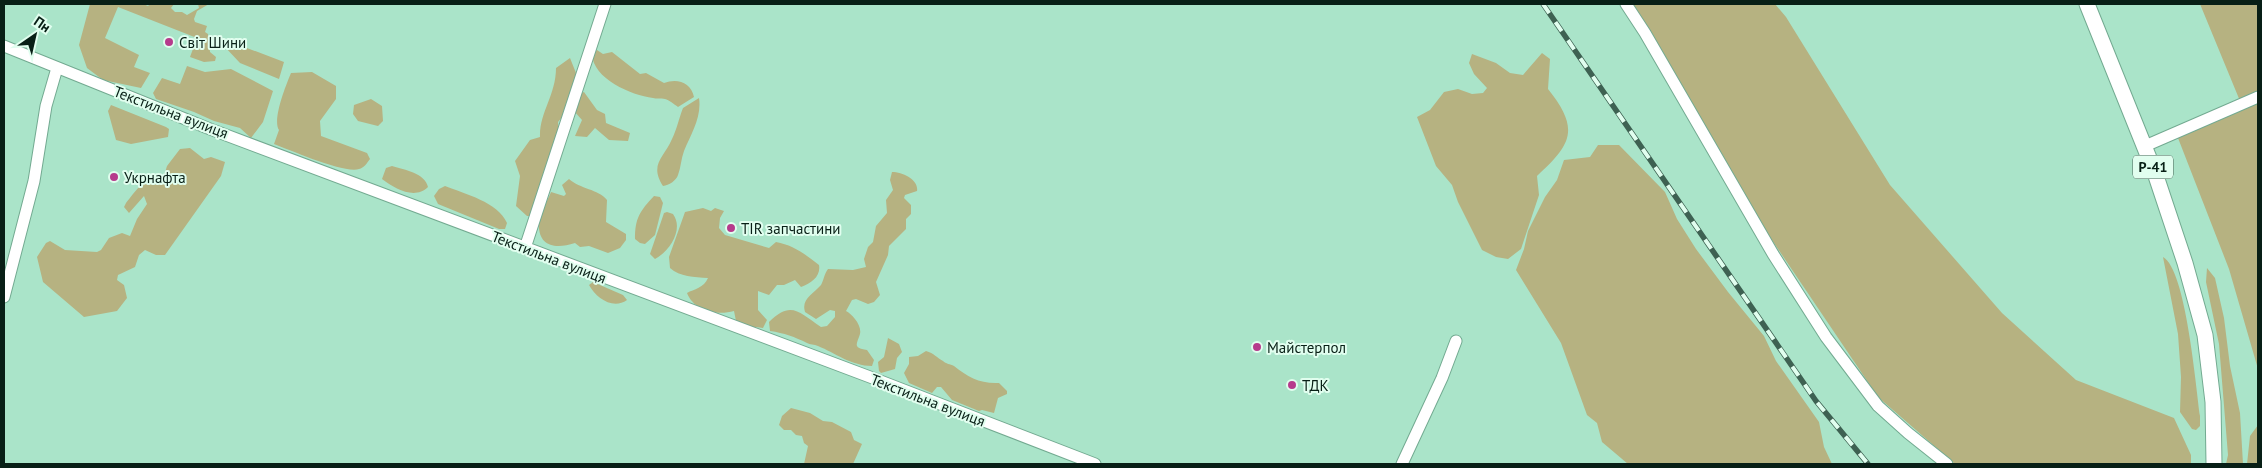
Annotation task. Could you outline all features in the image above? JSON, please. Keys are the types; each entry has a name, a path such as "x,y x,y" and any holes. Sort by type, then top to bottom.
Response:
{"main road":[{"name":"Р-41","path":"2087,4 2145,146 2185,262 2205,335 2213,402 2214,464"}],"street":[{"path":"525,248 604,4"},
{"path":"1626,4 1645,33 1773,254 1826,337 1878,406 1908,434 1947,464"},
{"name":"Текстильна вулиця","path":"4,46 210,128 1096,464"},
{"path":"4,297 34,181 46,106 57,68"},
{"path":"2145,146 2258,97"},
{"path":"1402,464 1442,378 1456,341"}],"shaded area":[{"path":"90,4 143,4 148,6 150,4 174,4 171,8 175,12 182,12 187,15 199,8 198,4 209,4 197,11 194,19 195,22 207,26 205,32 208,34 210,52 216,57 215,61 204,62 190,57 197,38 118,7 105,38 139,55 134,67 150,73 141,88 103,80 87,68 79,45"},
{"path":"1628,4 1775,4 1786,17 1890,185 2002,313 2076,380 2174,418 2191,455 2191,464 1955,464 1878,397 1751,209"},
{"path":"2200,4 2258,4 2258,92 2240,101"},
{"path":"226,40 284,62 279,79 240,63 224,46"},
{"path":"597,50 603,54 612,52 640,74 646,73 664,83 683,82 690,88 694,97 678,107 665,99 644,96 624,89 606,78 599,71 594,63 592,54"},
{"path":"1542,53 1550,59 1548,89 1565,115 1568,136 1558,155 1537,176 1539,195 1521,249 1508,259 1496,257 1482,250 1458,202 1452,185 1436,166 1417,117 1430,110 1444,92 1458,89 1472,94 1483,93 1487,88 1474,74 1469,63 1472,54 1496,63 1510,73 1523,75"},
{"path":"570,58 576,73 572,105 558,122 560,140 530,216 527,216 516,206 520,176 515,161 530,140 540,137 540,128 553,87 556,68"},
{"path":"187,66 205,72 231,69 273,91 263,122 251,138 240,128 214,121 156,99 153,93 162,78 180,84"},
{"path":"312,72 336,86 336,99 320,121 321,136 367,153 370,159 361,168 352,170 330,165 274,144 279,130 277,125 278,111 291,73"},
{"path":"584,92 597,110 605,114 606,123 630,133 628,141 609,140 595,128 587,137 575,136 582,120 574,111 579,94"},
{"path":"699,98 699,112 693,132 684,151 678,175 668,185 663,186 657,172 659,161 674,135 683,108"},
{"path":"371,99 382,106 383,121 378,126 358,121 353,114 354,105"},
{"path":"2258,102 2258,369 2229,269 2178,138"},
{"path":"111,105 166,127 169,129 168,137 131,144 116,140 108,111"},
{"path":"1598,145 1619,145 1665,192 1677,219 1696,249 1764,336 1776,361 1819,422 1824,447 1832,464 1628,464 1602,442 1597,423 1587,415 1561,343 1516,270 1528,231 1545,197 1557,180 1564,160 1590,157"},
{"path":"190,148 204,159 211,157 225,162 221,176 165,255 156,255 145,250 139,255 135,267 118,275 117,280 124,285 127,298 117,311 84,317 43,282 37,257 46,243 50,241 65,250 97,252 101,250 109,238 122,233 130,236 137,219 147,204 144,196 129,213 124,207 126,203 143,184 163,179 167,166 180,149"},
{"path":"392,166 419,175 428,187 423,191 411,193 393,186 382,179 386,168"},
{"path":"892,172 901,173 909,177 917,187 917,191 905,195 904,198 911,205 911,214 906,219 906,229 889,246 888,255 876,282 880,295 874,302 868,304 856,299 852,300 846,311 854,317 858,324 860,334 857,347 867,350 874,360 872,366 851,362 817,345 808,344 770,331 769,322 783,311 789,310 801,313 821,327 827,326 835,317 835,311 830,310 816,319 805,312 806,300 821,285 828,269 853,270 866,267 864,259 868,247 873,242 876,226 887,213 886,200 893,190 890,180"},
{"path":"569,179 578,185 599,193 607,200 606,222 626,234 626,240 620,248 608,253 589,246 580,247 575,243 554,246 544,241 539,229 541,214 551,192 564,196 566,194 562,185"},
{"path":"445,186 489,204 496,209 507,223 505,229 499,229 438,204 434,196 439,189"},
{"path":"654,196 660,197 663,203 655,235 645,244 640,243 635,239 637,220 645,206"},
{"path":"703,208 711,211 715,208 724,211 720,218 719,228 725,235 769,248 776,242 782,243 799,250 819,265 817,276 801,287 795,280 784,285 777,285 769,295 758,291 758,310 767,320 763,328 756,327 751,329 736,321 734,311 720,313 700,308 690,299 687,293 701,286 708,278 683,275 670,268 669,257 685,212"},
{"path":"664,213 673,214 676,220 676,233 666,251 655,259 650,254"},
{"path":"2163,257 2171,266 2178,283 2189,330 2200,416 2200,426 2196,430 2192,429 2180,412 2181,377 2178,334"},
{"path":"2207,268 2215,278 2224,318 2230,366 2240,413 2243,464 2226,464 2228,455 2219,344 2206,282"},
{"path":"593,282 623,295 627,300 616,304 605,301 592,290 589,285"},
{"path":"888,338 899,344 902,352 897,358 895,369 881,373 878,362 884,357"},
{"path":"926,351 975,379 999,383 1007,391 1007,394 998,398 994,413 979,411 952,400 941,387 937,387 932,393 909,383 904,373 909,364 909,357 918,356"},
{"path":"791,408 810,413 823,421 832,422 851,432 854,440 862,444 853,464 804,464 808,446 804,443 802,436 796,435 791,430 784,430 779,425 782,416"},
{"path":"2258,425 2258,464 2247,464 2250,436"}],"railway":[{"path":"1543,4 1816,401 1868,464"}],"place":[{"name":"Світ Шини","path":"169,42"},
{"name":"Укрнафта","path":"114,177"},
{"name":"TIR запчастини","path":"731,228"},
{"name":"Майстерпол","path":"1257,347"},
{"name":"ТДК","path":"1292,385"}]}
